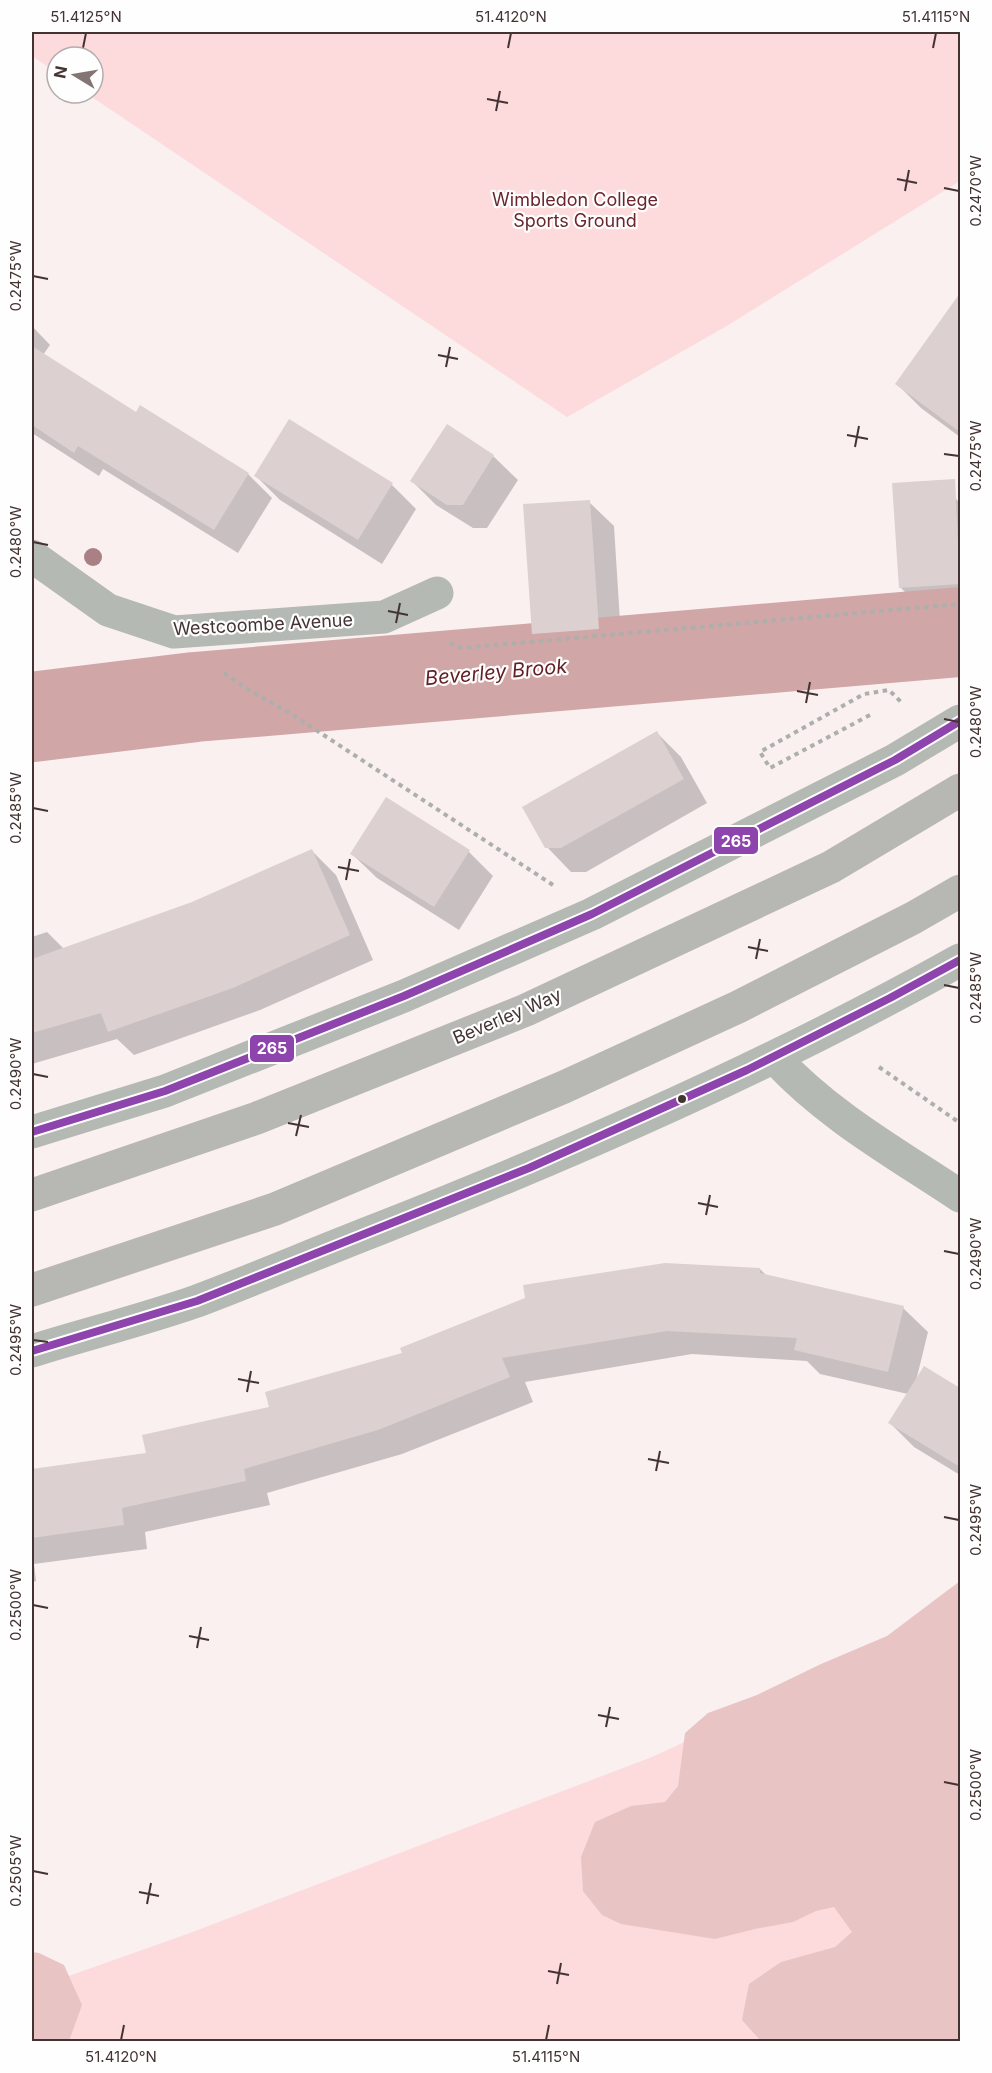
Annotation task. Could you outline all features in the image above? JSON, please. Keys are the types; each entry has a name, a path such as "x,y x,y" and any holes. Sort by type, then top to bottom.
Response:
{"highway":[{"name":"Beverley Way","path":"32,1195 256,1118 526,1010 831,867 960,790"},
{"path":"32,1290 275,1209 564,1087 738,1007 914,918 960,891"}],"street":[{"name":"Westcoombe Avenue","path":"32,556 108,610 174,632 384,617 437,592"},
{"path":"32,1132 165,1091 404,996 592,914 895,760 960,721"},
{"path":"32,1351 206,1297 488,1185 682,1102 775,1058 960,960"},
{"path":"775,1058 800,1083 847,1120 960,1196"}],"path":[{"path":"450,643 461,648 960,604"},
{"path":"223,672 243,687 293,715 560,890 592,914"},
{"path":"870,715 770,768 760,752 864,694 889,690"},
{"path":"879,1067 960,1123"}],"green space":[{"name":"Wimbledon College Sports Ground","path":"32,32 960,32 960,181 725,327 567,417 104,105 105,45 45,45 45,65 32,56"},
{"path":"960,1615 960,2041 32,2041 32,1989 190,1933 652,1757"}],"shaded area":[{"path":"960,1581 960,2041 765,2041 759,2039 742,2020 749,1984 781,1962 835,1947 852,1932 834,1907 816,1911 793,1922 715,1939 621,1924 602,1915 583,1891 581,1857 595,1822 631,1806 665,1802 678,1786 685,1733 708,1713 757,1695 887,1636"},
{"path":"32,1952 64,1965 82,2005 69,2041 32,2041"}],"building":[{"path":"960,293 960,432 895,384"},
{"path":"32,346 136,412 140,405 249,473 214,530 78,446 74,453 32,425"},
{"path":"289,419 393,483 358,540 254,476"},
{"path":"447,424 494,455 463,505 447,505 410,481"},
{"path":"955,479 960,584 899,588 892,483"},
{"path":"590,500 599,629 532,634 523,504"},
{"path":"657,731 684,779 561,848 545,848 522,807"},
{"path":"386,797 470,850 434,907 350,854"},
{"path":"312,849 350,935 233,988 108,1032 101,1013 32,1033 32,959 192,902"},
{"path":"665,1263 760,1268 760,1273 904,1306 888,1372 794,1350 797,1338 667,1331 502,1358 510,1377 378,1430 244,1469 246,1481 122,1508 124,1525 32,1538 32,1469 146,1453 142,1435 269,1407 265,1392 402,1353 400,1348 525,1298 523,1285"},
{"path":"924,1366 960,1388 960,1467 888,1423"}],"waterway":[{"name":"Beverley Brook","path":"32,717 195,697 960,632"}],"transit line":[{"name":"265","path":"32,1132 165,1091 404,996 592,914 895,760 960,721"},
{"name":"265","path":"32,1351 197,1301 529,1168 747,1070 960,960"}]}
